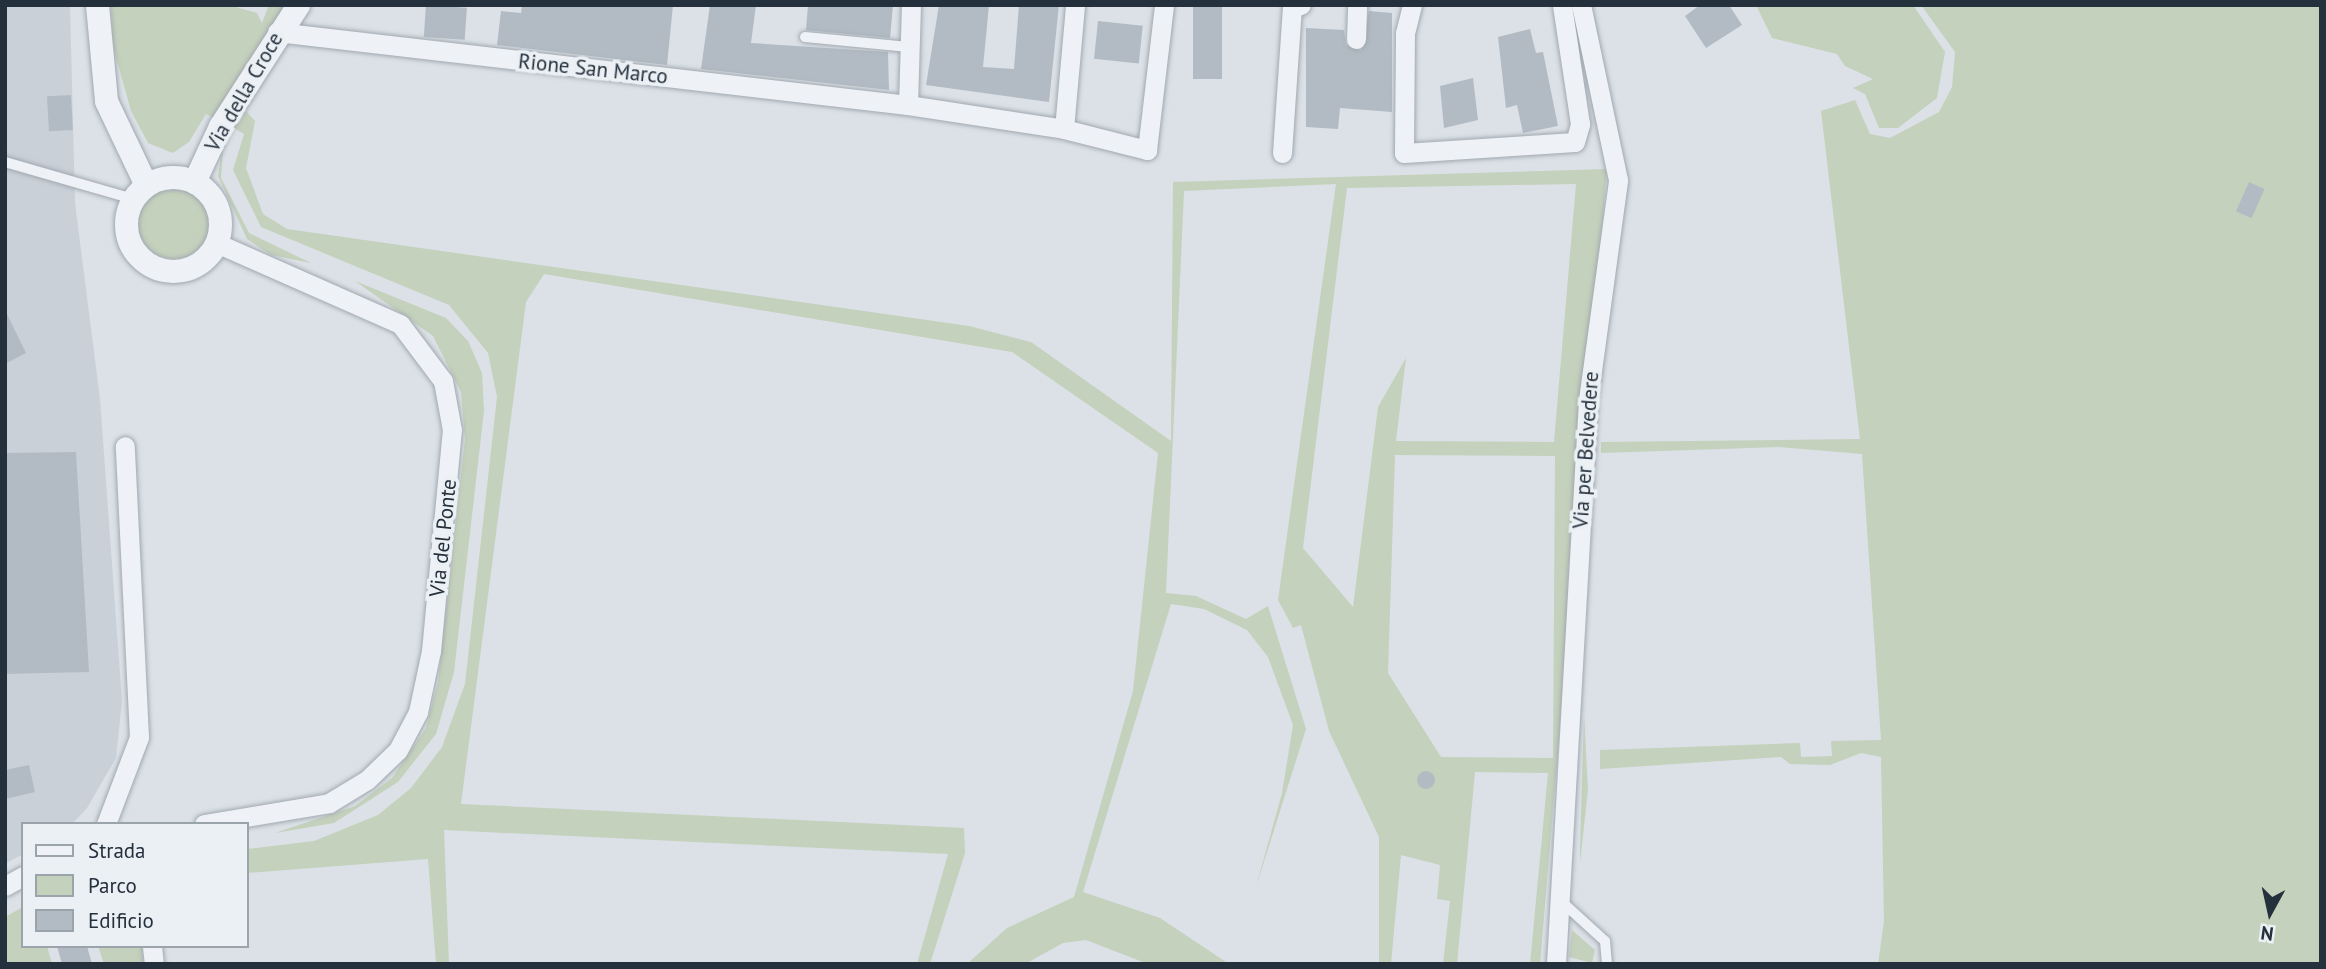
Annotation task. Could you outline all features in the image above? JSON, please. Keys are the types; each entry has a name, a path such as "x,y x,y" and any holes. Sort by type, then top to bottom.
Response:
{"street":[{"path":"97,5 106,102 140,192 129,241 154,266 186,269 216,243 216,205 194,182 177,177 140,192"},
{"name":"Via della Croce","path":"194,182 277,32 298,5"},
{"path":"908,105 911,5"},
{"path":"1064,129 1075,5"},
{"name":"Rione San Marco","path":"277,32 908,105 1064,129 1147,150 1164,5"},
{"path":"1282,153 1292,7 1301,5"},
{"path":"1356,39 1357,5"},
{"path":"1412,5 1405,33 1404,153 1575,142 1580,124 1562,5"},
{"name":"Via per Belvedere","path":"1556,964 1588,400 1618,180 1581,5"},
{"name":"Via del Ponte","path":"216,243 400,324 443,382 452,430 428,664 418,712 398,750 367,780 329,803 216,822"},
{"path":"107,822 139,737 125,446"},
{"path":"5,886 21,877"}],"lane":[{"path":"805,37 909,47"},
{"path":"5,162 140,192"},
{"path":"1560,901 1605,941 1606,964"}],"shaded area":[{"path":"5,5 70,5 75,203 100,399 122,701 116,758 87,808 74,822 21,822 21,855 5,864"}],"green space":[{"path":"111,5 229,5 257,13 262,23 269,5 285,5 214,118 206,114 189,142 173,153 148,143 131,111 112,43"},
{"path":"1756,5 1913,5 1945,52 1937,98 1898,128 1879,128 1865,94 1853,88 1873,79 1845,66 1837,54 1772,38"},
{"path":"1921,5 2321,5 2321,964 1878,964 1884,921 1881,757 1861,753 1830,765 1790,764 1781,757 1600,769 1600,750 1800,743 1801,757 1832,756 1831,741 1881,740 1862,454 1779,447 1601,453 1601,442 1860,439 1821,111 1855,100 1870,134 1890,138 1939,112 1952,87 1955,52"},
{"path":"244,109 255,121 246,168 263,214 287,229 969,326 1031,342 1171,441 1173,182 1607,169 1540,964 1530,964 1548,773 1475,772 1457,964 1443,964 1450,901 1437,899 1440,865 1401,855 1391,964 1379,964 1379,837 1329,731 1301,625 1293,628 1278,600 1336,184 1184,191 1166,593 1196,596 1246,619 1268,606 1306,729 1256,887 1282,793 1293,725 1268,657 1247,630 1204,609 1171,604 1083,892 1160,918 1229,964 1148,964 1086,940 1063,943 1025,964 967,964 1007,928 1074,897 1133,691 1158,453 1012,352 544,274 526,302 461,804 964,828 965,853 930,964 917,964 948,854 444,830 449,964 436,964 428,859 248,873 248,849 314,841 378,815 411,788 442,747 465,684 497,397 488,353 449,305 261,227 233,170 244,134 234,128","holes":["1576,184 1554,442 1396,441 1406,358 1378,407 1353,607 1303,548 1347,188","1395,455 1555,456 1553,758 1441,757 1388,673"]},
{"path":"224,136 221,178 249,233 311,263 271,255 247,239 218,176"},
{"path":"174,187 194,193 204,203 210,223 204,243 194,253 174,259 154,253 144,243 138,223 144,203 154,193"},
{"path":"355,281 446,318 468,341 482,373 484,411 454,672 436,734 398,782 334,823 275,833 355,806 392,778 426,728 438,682 465,439 461,392 433,336"},
{"path":"1584,714 1588,790 1580,863 1580,849"},
{"path":"21,908 21,948 48,948 52,964 5,964 5,917"},
{"path":"1572,930 1595,950 1592,963 1569,957"},
{"path":"99,948 142,948 143,964 104,964"}],"building":[{"path":"426,5 467,8 465,40 424,37"},
{"path":"522,5 673,5 667,65 497,45 501,11 521,13"},
{"path":"710,5 756,5 751,43 888,52 889,90 701,69"},
{"path":"808,5 893,5 890,38 806,30"},
{"path":"939,5 989,5 983,67 1014,69 1019,5 1059,5 1049,102 926,85"},
{"path":"1193,5 1222,5 1222,79 1193,79"},
{"path":"1700,5 1729,5 1742,25 1706,48 1685,16"},
{"path":"1369,11 1392,13 1392,112 1340,108 1338,129 1306,127 1306,28 1344,30 1346,45 1361,50"},
{"path":"1098,21 1143,26 1139,63 1094,59"},
{"path":"1530,29 1536,53 1543,52 1558,126 1523,133 1517,105 1506,108 1498,37"},
{"path":"1473,78 1478,120 1444,128 1440,86"},
{"path":"71,95 73,130 49,131 47,96"},
{"path":"2249,182 2265,189 2252,218 2236,211"},
{"path":"5,310 26,353 5,364"},
{"path":"76,452 89,672 5,674 5,453"},
{"path":"29,765 35,792 5,799 5,770"},
{"path":"1422,771 1430,771 1435,780 1433,787 1422,789 1417,784 1417,776"},
{"path":"58,948 88,948 92,964 62,964"}]}
